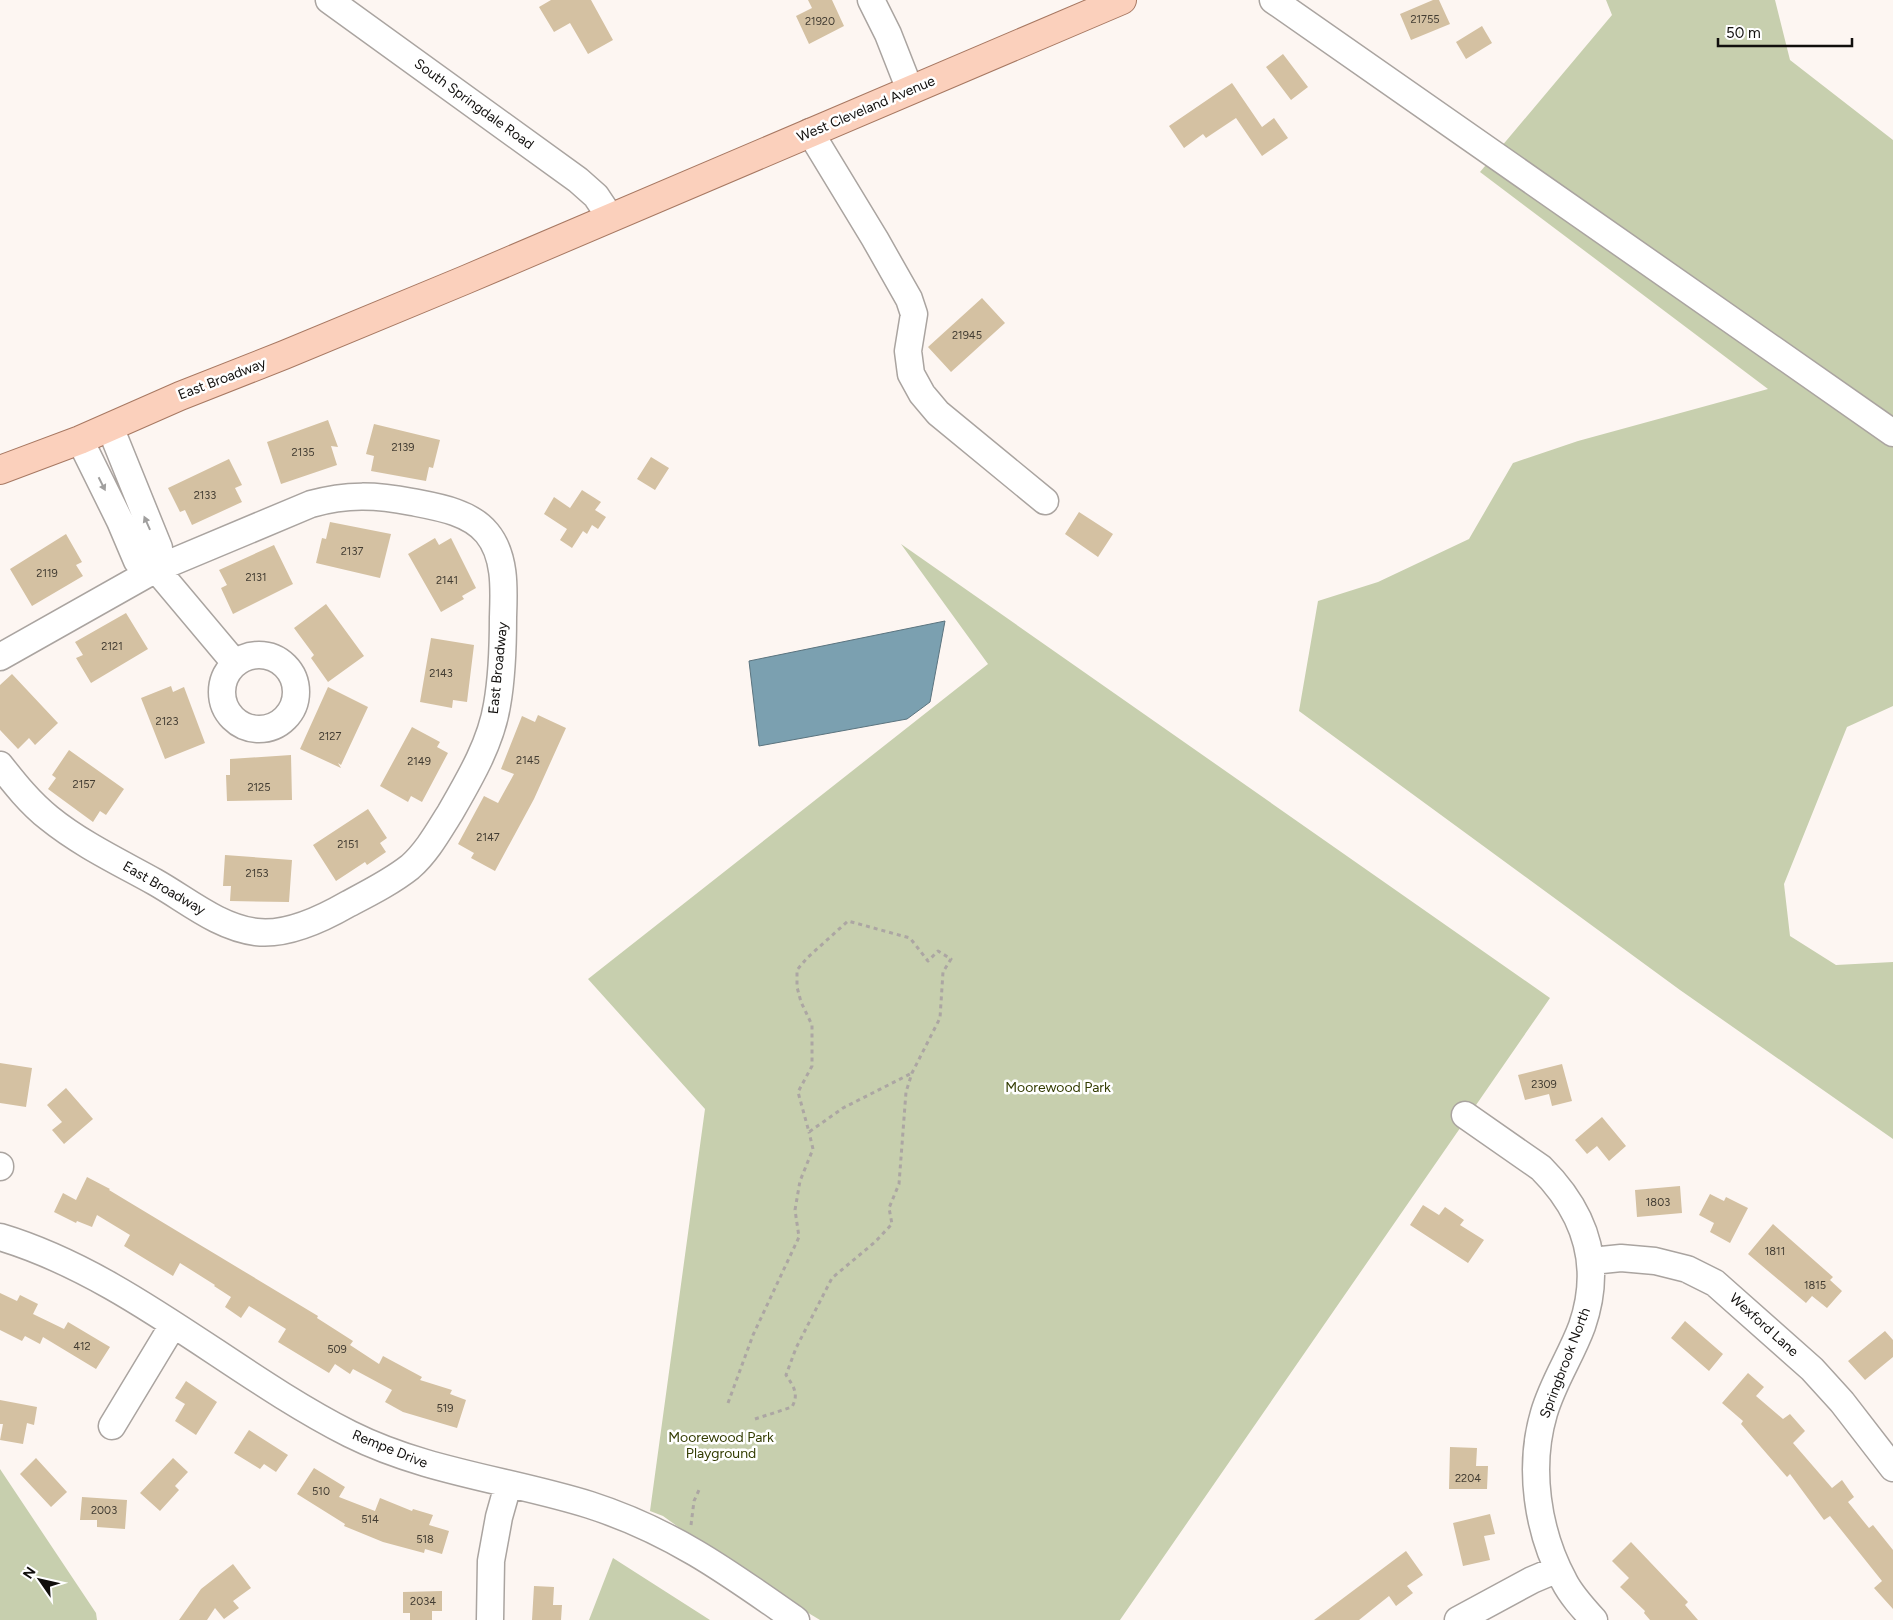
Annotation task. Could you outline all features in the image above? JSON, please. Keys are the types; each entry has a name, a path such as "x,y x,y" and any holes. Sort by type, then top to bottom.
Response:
{"main road":[{"name":"West Cleveland Avenue","path":"610,218 1122,0"},
{"name":"East Broadway","path":"0,470 80,440 180,396 284,355 610,218"}],"street":[{"name":"South Springdale Road","path":"329,0 578,180 596,196 610,218"},
{"path":"871,0 888,34 910,90"},
{"path":"1273,0 1893,433"},
{"path":"810,132 876,239 909,299 914,314 908,352 910,374 922,394 938,413 1045,501"},
{"path":"110,427 159,548 156,569"},
{"path":"80,440 120,521 137,561 156,569 188,610 235,663"},
{"name":"East Broadway","path":"0,657 156,569 311,504 344,496 406,500 437,506 469,519 486,532 500,560 504,586 503,636 497,706 482,750 466,785 436,836 421,856 388,882 310,923 268,932 238,929 224,924 174,893 99,852 50,818 26,796 0,765"},
{"name":"Springbrook North","path":"1465,1115 1541,1168 1551,1178 1567,1200 1578,1221 1592,1261 1593,1278 1582,1327 1557,1378 1544,1413 1535,1478 1537,1499 1558,1569 1569,1590 1594,1620"},
{"name":"Rempe Drive","path":"0,1237 51,1256 113,1288 282,1394 350,1434 425,1465 590,1505 668,1536 699,1553 796,1620"},
{"name":"Wexford Lane","path":"1592,1261 1621,1258 1655,1261 1687,1269 1715,1283 1812,1369 1891,1461"},
{"path":"112,1426 173,1325"},
{"path":"490,1620 491,1561 499,1517 508,1485"},
{"path":"1458,1620 1532,1580 1558,1569"}],"path":[{"path":"728,1403 737,1384 750,1342 799,1237 795,1210 800,1181 812,1149 798,1092 812,1066 812,1025 801,1002 797,987 798,970 818,946 848,921 910,938 928,961 938,951 951,959 943,972 940,1018 912,1074 906,1092 899,1184 889,1208 892,1224 875,1242 832,1278 796,1348 786,1375 795,1389 796,1398 792,1407 755,1419"},
{"path":"808,1132 843,1108 912,1074"},
{"path":"692,1525 694,1501 699,1490"}],"green space":[{"path":"1606,0 1775,0 1790,60 1893,140 1893,706 1847,727 1784,884 1790,936 1836,965 1893,962 1893,1139 1680,990 1299,711 1318,601 1378,582 1469,539 1513,463 1578,441 1768,389 1480,172 1612,15"},
{"name":"Moorewood Park","path":"901,544 1550,998 1120,1620 820,1620 744,1574 663,1516 650,1511 705,1109 588,979 988,664"},
{"path":"0,1469 96,1613 97,1620 0,1620"},
{"path":"613,1558 710,1620 589,1620"}],"water":[{"path":"945,621 930,702 907,719 759,746 749,661"}],"building":[{"path":"551,0 591,0 613,40 588,54 570,23 554,32 539,7"},
{"path":"808,0 832,0 844,26 809,44 796,16 812,8"},
{"path":"1433,0 1439,0 1450,24 1411,40 1400,14"},
{"path":"1482,26 1492,43 1466,59 1456,42"},
{"path":"1283,54 1308,87 1291,100 1266,67"},
{"path":"1232,83 1262,127 1274,118 1288,138 1262,156 1236,118 1206,138 1203,134 1184,148 1169,126"},
{"path":"982,298 1005,323 951,372 928,347"},
{"path":"328,420 338,447 331,446 337,465 281,484 267,442"},
{"path":"374,424 440,440 433,468 429,467 426,481 371,471 374,456 366,454"},
{"path":"651,457 669,468 655,490 637,479"},
{"path":"229,459 242,485 235,488 242,502 192,525 185,510 180,512 168,488"},
{"path":"582,490 601,502 595,510 606,517 598,529 592,525 587,534 583,531 572,548 560,540 567,529 544,514 554,497 570,508"},
{"path":"1079,512 1113,534 1098,557 1065,534"},
{"path":"330,522 391,534 380,578 316,563 322,538 326,539"},
{"path":"66,534 82,562 76,565 83,576 32,606 10,569"},
{"path":"435,538 439,545 451,538 476,588 462,596 464,599 441,612 408,554"},
{"path":"274,545 293,584 233,614 221,588 227,585 219,570"},
{"path":"326,604 364,656 328,682 311,658 314,655 294,628"},
{"path":"126,613 148,649 91,683 76,658 83,655 75,642"},
{"path":"431,638 474,645 467,702 453,700 452,708 420,702"},
{"path":"12,674 58,723 35,745 29,738 18,749 0,730 0,685"},
{"path":"171,686 173,692 184,687 205,743 165,759 141,698"},
{"path":"328,687 368,707 341,765 338,763 341,768 300,749"},
{"path":"538,715 566,728 534,799 495,871 471,858 474,853 458,844 484,796 498,803 514,774 501,769 522,716 535,722"},
{"path":"412,727 440,742 437,747 448,753 422,802 411,796 408,802 380,786"},
{"path":"69,750 124,789 106,815 100,811 93,822 48,789 56,778 52,775"},
{"path":"291,755 292,800 227,801 226,775 230,775 230,759"},
{"path":"368,809 387,838 380,843 386,852 367,865 365,862 336,881 313,845"},
{"path":"225,855 292,860 289,902 230,901 231,886 223,886"},
{"path":"0,1063 32,1068 26,1107 0,1103"},
{"path":"1562,1064 1572,1101 1552,1106 1549,1094 1525,1100 1518,1075"},
{"path":"66,1088 93,1119 64,1144 52,1130 62,1122 47,1105"},
{"path":"1602,1117 1626,1146 1609,1161 1597,1146 1587,1154 1575,1140"},
{"path":"87,1177 110,1189 318,1316 317,1318 353,1341 350,1345 379,1364 383,1356 422,1377 420,1380 452,1390 450,1394 466,1400 457,1428 403,1412 385,1402 392,1390 353,1369 350,1374 335,1364 329,1373 278,1342 286,1329 249,1306 241,1318 225,1307 231,1297 215,1285 180,1263 173,1276 124,1246 130,1235 97,1215 92,1227 77,1221 76,1223 54,1212 63,1193 76,1200"},
{"path":"1680,1186 1682,1213 1637,1217 1635,1190"},
{"path":"1710,1194 1724,1201 1726,1197 1748,1208 1730,1243 1710,1232 1714,1223 1699,1215"},
{"path":"1423,1205 1439,1215 1445,1207 1464,1220 1460,1225 1484,1240 1468,1263 1410,1225"},
{"path":"1773,1224 1833,1277 1830,1280 1842,1291 1827,1308 1812,1296 1806,1303 1748,1254"},
{"path":"0,1293 17,1301 20,1295 38,1304 33,1314 64,1329 68,1322 110,1347 96,1369 43,1337 40,1344 25,1336 22,1341 0,1330"},
{"path":"1685,1321 1723,1354 1709,1371 1671,1338"},
{"path":"1885,1331 1893,1340 1893,1357 1865,1380 1848,1361"},
{"path":"1748,1373 1764,1387 1756,1396 1783,1419 1790,1414 1805,1431 1793,1443 1832,1488 1842,1480 1854,1497 1848,1502 1869,1528 1873,1525 1893,1550 1893,1609 1874,1588 1882,1581 1830,1516 1824,1520 1790,1474 1787,1477 1741,1424 1743,1421 1722,1403"},
{"path":"186,1381 217,1402 196,1435 175,1421 185,1404 175,1398"},
{"path":"0,1400 37,1407 34,1425 27,1423 23,1444 0,1440 3,1424 0,1424"},
{"path":"249,1430 288,1455 276,1472 264,1464 260,1469 234,1453"},
{"path":"1450,1447 1477,1448 1476,1466 1488,1466 1487,1489 1449,1489"},
{"path":"36,1458 67,1492 51,1507 20,1474"},
{"path":"173,1458 188,1472 175,1486 179,1490 160,1511 140,1493"},
{"path":"314,1468 345,1487 339,1497 375,1511 380,1498 412,1511 413,1509 433,1515 429,1525 449,1531 442,1554 425,1549 424,1553 383,1542 344,1526 345,1524 297,1494"},
{"path":"82,1497 127,1500 125,1529 97,1527 97,1520 80,1520"},
{"path":"1490,1514 1495,1534 1484,1536 1490,1560 1463,1566 1453,1523"},
{"path":"1631,1542 1688,1602 1685,1605 1698,1620 1650,1620 1644,1613 1645,1611 1620,1587 1629,1578 1612,1561"},
{"path":"1406,1551 1423,1575 1407,1586 1413,1593 1396,1606 1389,1596 1359,1620 1314,1620"},
{"path":"233,1564 251,1588 233,1601 239,1608 224,1619 215,1608 207,1620 179,1620 201,1589"},
{"path":"534,1586 554,1587 553,1605 562,1605 561,1620 532,1620"},
{"path":"442,1591 442,1611 432,1611 432,1620 410,1620 410,1613 403,1613 403,1592"}],"park label":[{"name":"Moorewood Park Playground","path":"721,1445"}]}
